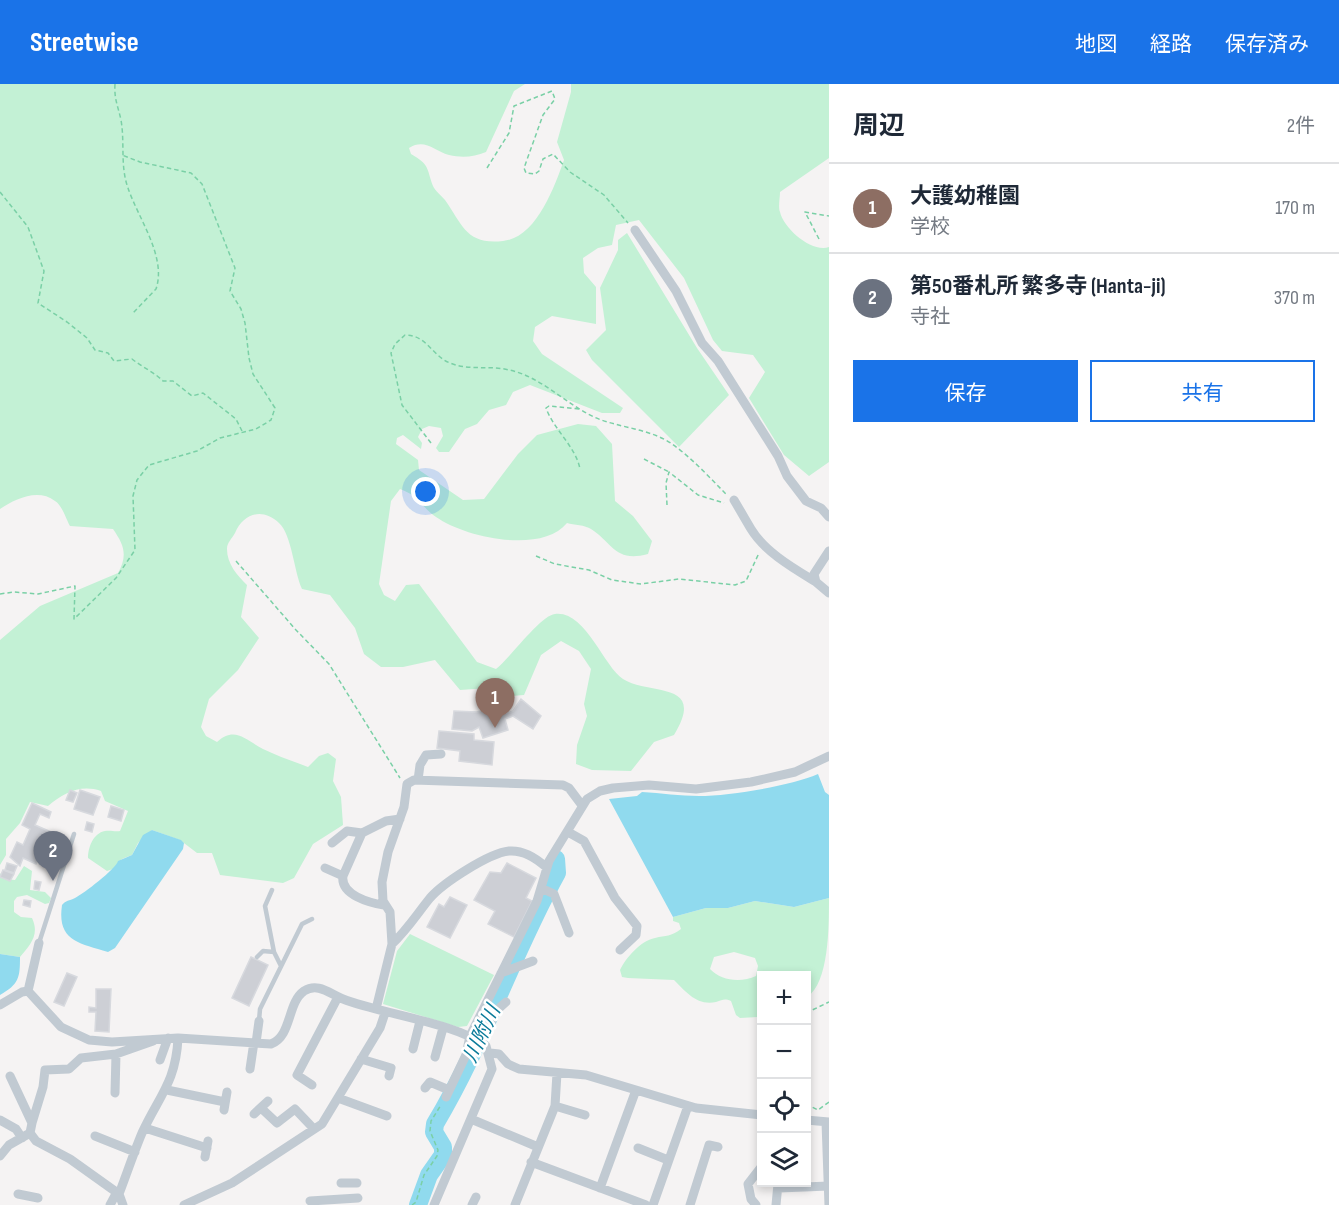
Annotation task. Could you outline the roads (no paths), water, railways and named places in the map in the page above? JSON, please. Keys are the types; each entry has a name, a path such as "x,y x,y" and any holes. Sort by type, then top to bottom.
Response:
{"street":[{"path":"635,230 676,291 702,344 718,361 778,456 787,476 806,501 821,508 829,517"},
{"path":"734,500 752,530 766,546 792,568 816,582 829,593"},
{"path":"816,582 814,574 829,551"},
{"path":"418,780 423,758 426,755 441,753"},
{"path":"577,798 613,788 649,785 706,788 784,775 829,756"},
{"path":"384,905 382,882 388,852 400,819 407,784 418,780 563,785 577,798"},
{"path":"476,1039 546,890 547,864 568,832 577,798"},
{"path":"332,843 347,831 362,833 386,821 400,819"},
{"path":"568,832 584,841 615,898 637,926 636,935 620,950"},
{"path":"184,1205 232,1183 322,1124 380,1028 380,1011 392,944 390,912 384,905 348,891 343,881 362,833"},
{"path":"392,944 415,920 431,897 481,862 507,851 518,851 547,864"},
{"path":"325,868 344,876"},
{"path":"546,890 569,933"},
{"path":"28,991 39,943"},
{"path":"507,971 532,961"},
{"path":"28,991 50,1018 78,1037 102,1042 168,1038 277,1042 304,992 318,988 380,1011 476,1039 490,1053 492,1069 434,1205"},
{"path":"0,1005 28,991"},
{"path":"312,1085 297,1076 339,997"},
{"path":"425,1088 430,1082 448,1093 476,1039 496,1011 506,1002"},
{"path":"250,1069 259,1021"},
{"path":"413,1048 420,1022"},
{"path":"435,1057 443,1028"},
{"path":"160,1060 168,1038"},
{"path":"110,1205 118,1193 145,1128 167,1090 177,1056 178,1038"},
{"path":"0,1156 9,1145 28,1132 43,1087 45,1070 69,1069 81,1058 116,1054 157,1039"},
{"path":"490,1053 499,1054 519,1069 586,1076 688,1106 757,1114"},
{"path":"115,1093 116,1054"},
{"path":"361,1059 391,1068 390,1076"},
{"path":"517,1204 531,1162 555,1106 557,1073"},
{"path":"10,1076 28,1132 36,1141 70,1159 118,1193 123,1205"},
{"path":"167,1090 226,1101"},
{"path":"600,1188 636,1090"},
{"path":"338,1098 383,1111"},
{"path":"268,1101 258,1111 277,1123 295,1109 314,1129"},
{"path":"555,1106 585,1115"},
{"path":"653,1205 688,1106"},
{"path":"471,1119 538,1147"},
{"path":"0,1120 16,1129 28,1132"},
{"path":"811,1122 828,1122 829,1204"},
{"path":"145,1128 207,1149"},
{"path":"95,1136 135,1152"},
{"path":"690,1205 709,1145 718,1147"},
{"path":"638,1148 668,1160"},
{"path":"531,1162 646,1205"},
{"path":"752,1204 748,1184 757,1172"},
{"path":"310,1200 354,1198 349,1183"},
{"path":"811,1186 828,1186"},
{"path":"776,1205 778,1187"},
{"path":"24,1198 38,1198"}],"lane":[{"path":"39,943 74,834"},
{"path":"272,890 265,906 274,952 281,966"},
{"path":"259,1021 260,1010 302,924 312,919"},
{"path":"257,957 263,951 274,952"}],"water":[{"path":"818,774 825,792 829,795 829,898 794,907 755,901 728,908 706,908 673,917 609,799 637,796 642,792 712,796 760,790"},
{"path":"152,830 181,840 184,843 183,849 115,948 108,952 87,946 72,938 63,926 62,905 92,887 112,870 118,861 132,855 143,835"},
{"path":"0,954 20,957 20,970 15,984 0,995"}],"waterway":[{"name":"川附川","path":"418,1205 429,1175 443,1155 443,1147 434,1132 435,1124 468,1062 557,873 556,859"}],"place":[{"name":"大護幼稚園","path":"495,728"},
{"name":"第50番札所 繁多寺 (Hanta-ji)","path":"53,881"}]}
